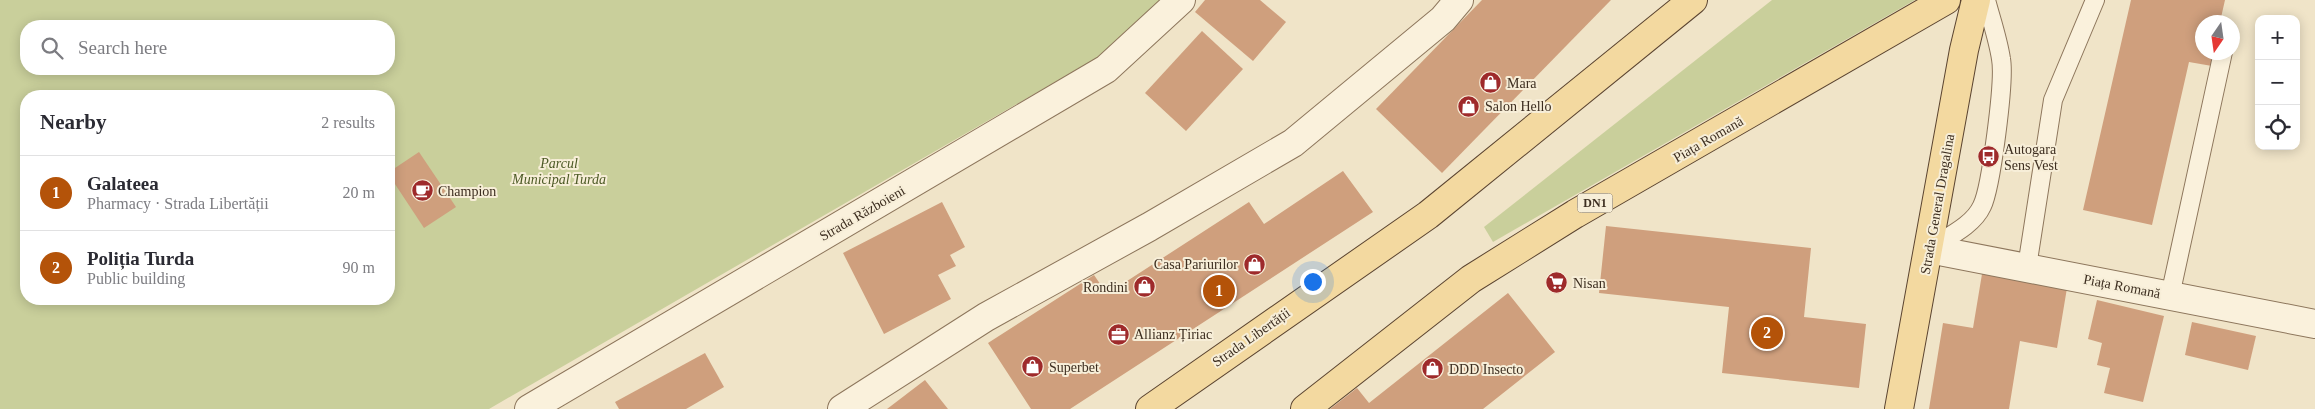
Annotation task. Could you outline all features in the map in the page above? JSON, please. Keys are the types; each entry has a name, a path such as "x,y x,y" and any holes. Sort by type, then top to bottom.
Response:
{"main road":[{"name":"Strada Libertății","path":"1150,409 1428,215 1693,0"},
{"name":"Piața Romană","path":"1305,409 1471,279 1576,214 1946,0"},
{"name":"Strada General Dragalina","path":"1899,409 1964,50 1976,0"}],"street":[{"name":"Strada Războieni","path":"529,409 1106,69 1182,0"},
{"path":"842,409 986,317 1148,227 1293,142 1443,18 1459,0"},
{"name":"Piața Romană","path":"1929,248 2315,324"}],"lane":[{"path":"1929,248 1969,224 1982,207 1988,188 2000,98 2002,60 1986,0"},
{"path":"2027,267 2053,100 2095,0"},
{"path":"2170,296 2222,60"}],"green space":[{"name":"Parcul Municipal Turda","path":"0,0 1165,0 1105,53 489,409 0,409"},
{"path":"1772,0 1915,0 1493,242 1484,227"}],"building":[{"path":"1205,0 1260,0 1286,22 1253,61 1195,12"},
{"path":"1482,0 1611,0 1442,173 1376,109"},
{"path":"2131,0 2225,0 2222,15 2195,15 2195,60 2213,60 2212,66 2189,62 2152,225 2083,210"},
{"path":"1202,31 1243,69 1186,131 1145,93"},
{"name":"Champion","path":"419,152 456,207 424,228 395,184 395,168"},
{"path":"1343,171 1373,212 1070,409 1031,409 988,343 1094,275 1107,294 1249,202 1264,224"},
{"path":"942,202 965,247 950,255 956,266 938,275 951,299 884,334 843,253"},
{"path":"1606,226 1811,248 1804,317 1866,324 1859,388 1722,373 1729,307 1599,293"},
{"path":"1982,274 2067,288 2057,348 2020,341 2009,409 1929,409 1943,323 1973,328"},
{"path":"1508,293 1555,352 1483,409 1330,409 1357,388 1369,403"},
{"path":"2097,300 2164,316 2143,402 2104,393 2110,368 2097,365 2102,343 2088,339"},
{"path":"2192,322 2256,336 2248,370 2185,355"},
{"path":"705,353 724,387 686,409 619,409 615,402"},
{"path":"925,380 948,409 887,409"}],"place":[{"name":"Mara","path":"1491,83"},
{"name":"Salon Hello","path":"1469,106"},
{"name":"Autogara Sens Vest","path":"1988,157"},
{"name":"Champion","path":"422,191"},
{"name":"Casa Pariurilor","path":"1254,264"},
{"name":"Nisan","path":"1557,283"},
{"name":"Rondini","path":"1144,287"},
{"name":"Galateea","path":"1219,291"},
{"name":"Poliția Turda","path":"1767,333"},
{"name":"Allianz Țiriac","path":"1118,334"},
{"name":"Superbet","path":"1033,367"},
{"name":"DDD Insecto","path":"1433,369"}]}
